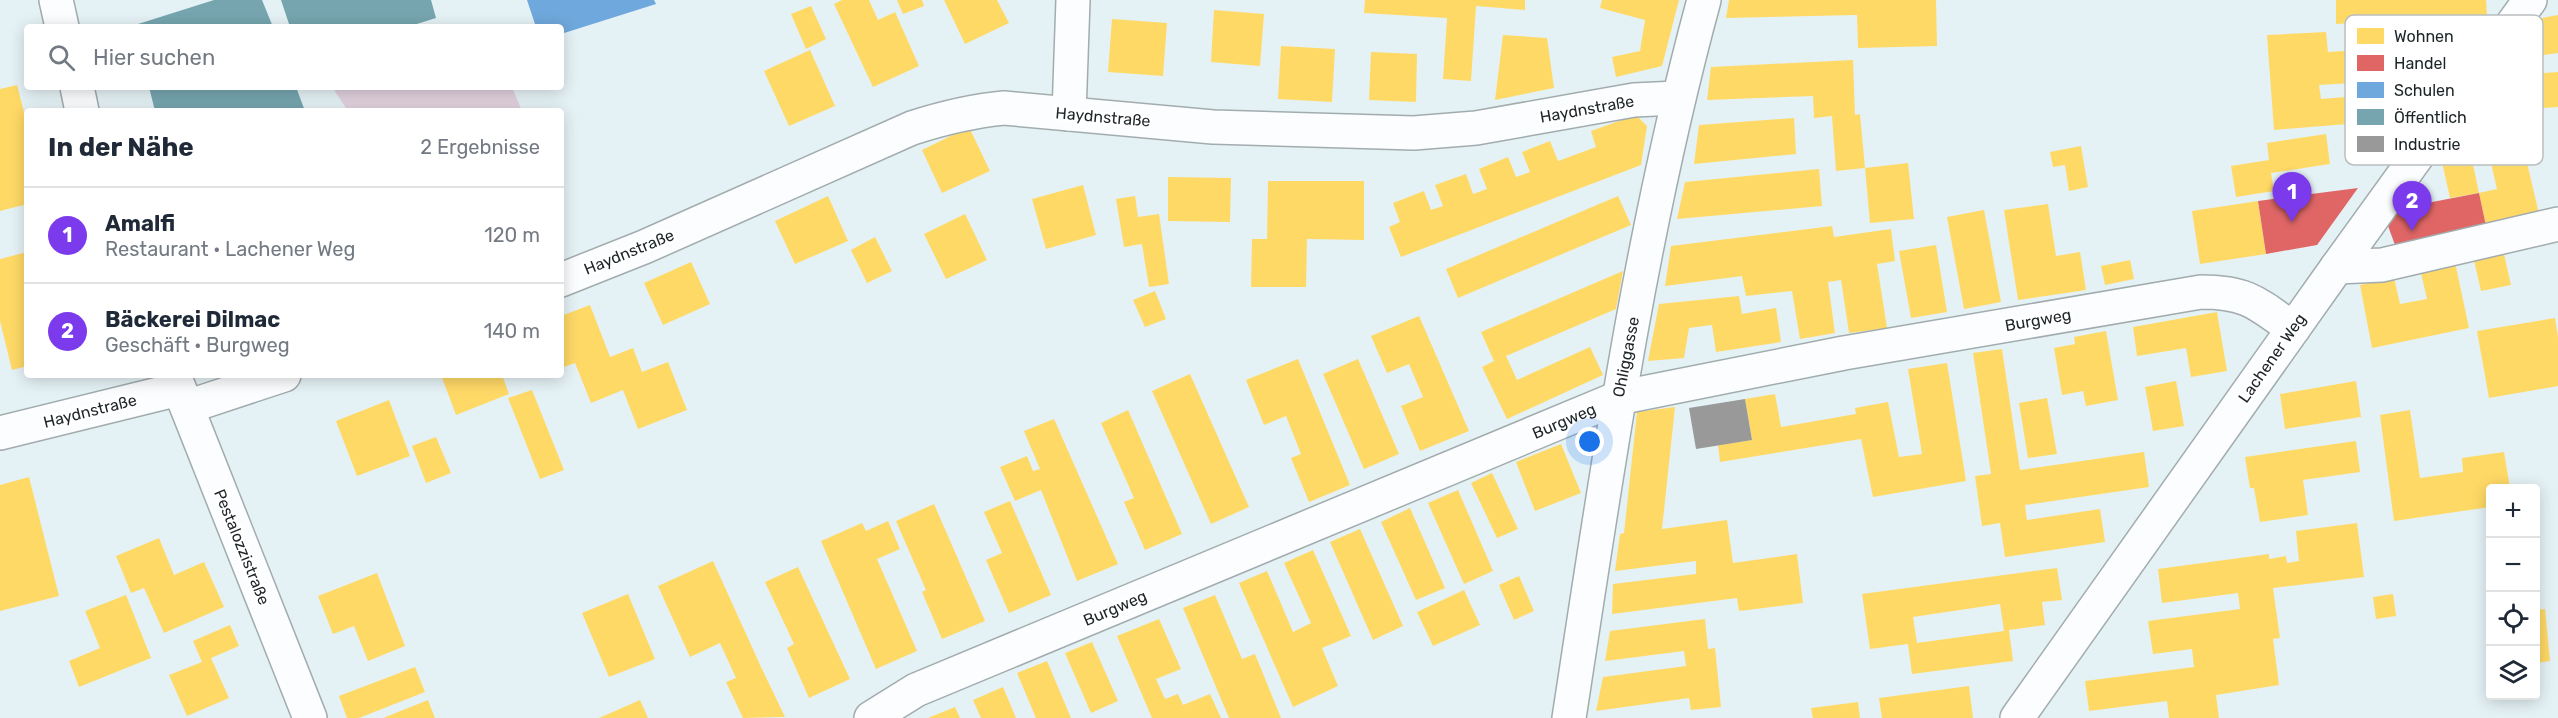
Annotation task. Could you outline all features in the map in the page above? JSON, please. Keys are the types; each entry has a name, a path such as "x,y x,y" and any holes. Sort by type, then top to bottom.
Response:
{"street":[{"path":"56,0 61,24"},
{"path":"1070,114 1073,0"},
{"name":"Ohliggasse","path":"1569,718 1618,398 1677,98 1704,0"},
{"name":"Lachener Weg","path":"2518,15 2529,0"},
{"path":"77,90 81,108"},
{"name":"Haydnstraße","path":"564,279 644,247 912,128 948,116 1004,108 1213,127 1414,133 1476,128 1634,100 1677,98"},
{"name":"Lachener Weg","path":"2017,718 2410,165"},
{"path":"2337,267 2382,265 2558,224"},
{"name":"Burgweg","path":"871,718 916,690 1618,398 1833,355 2201,292 2228,292 2249,298 2293,329"},
{"name":"Haydnstraße","path":"0,433 180,390 263,378"},
{"name":"Pestalozzistraße","path":"180,390 310,718"}],"shaded area":[{"path":"334,90 513,90 521,108 346,108"}],"building: Wohnen":[{"path":"842,0 869,0 878,20 895,12 919,66 873,87 834,4"},
{"path":"897,0 922,0 924,6 903,14"},
{"path":"944,0 997,0 1009,23 965,44"},
{"path":"1365,0 1525,0 1525,10 1476,6 1471,81 1443,79 1447,18 1364,13"},
{"path":"1602,0 1679,0 1662,66 1616,77 1612,57 1640,51 1645,20 1600,8"},
{"path":"1729,0 1936,0 1937,46 1858,48 1857,15 1726,18"},
{"path":"2336,0 2486,0 2487,15 2345,15 2345,24 2336,24"},
{"path":"811,6 826,39 806,49 791,14"},
{"path":"1214,10 1264,14 1260,66 1211,62"},
{"path":"2558,15 2558,53 2543,55 2543,18"},
{"path":"1112,19 1167,23 1163,76 1108,72"},
{"path":"2326,32 2328,52 2345,51 2345,83 2319,85 2321,99 2345,97 2345,124 2274,130 2267,35"},
{"path":"1503,35 1547,38 1554,88 1495,100"},
{"path":"1281,46 1335,49 1332,102 1278,99"},
{"path":"810,50 835,106 789,126 764,71"},
{"path":"1371,52 1417,54 1416,102 1369,100"},
{"path":"1853,60 1855,115 1860,114 1865,168 1836,171 1832,116 1814,118 1813,96 1707,100 1711,67"},
{"path":"2558,72 2558,107 2543,108 2543,73"},
{"path":"17,85 24,112 24,205 0,211 0,89"},
{"path":"1636,115 1647,126 1641,165 1401,257 1389,227 1400,222 1393,203 1424,191 1431,210 1443,206 1435,185 1466,174 1473,194 1487,189 1479,169 1508,157 1516,177 1530,172 1522,152 1550,141 1558,161 1596,147 1591,131"},
{"path":"1794,118 1796,154 1694,164 1699,125"},
{"path":"969,127 990,171 942,193 922,150"},
{"path":"2326,134 2330,164 2271,173 2274,191 2236,197 2231,166 2269,160 2267,143"},
{"path":"2081,146 2088,187 2069,191 2065,165 2053,167 2050,152"},
{"path":"1908,163 1914,219 1870,223 1865,168"},
{"path":"2443,165 2473,165 2479,193 2450,198"},
{"path":"2491,165 2528,165 2539,214 2486,226 2479,193 2497,189"},
{"path":"1819,169 1822,206 1677,219 1685,182"},
{"path":"1168,177 1231,178 1230,222 1168,221"},
{"path":"1268,181 1364,181 1364,240 1307,239 1306,287 1251,287 1252,239 1267,239"},
{"path":"1083,185 1096,235 1046,249 1032,199"},
{"path":"828,196 848,241 795,264 775,221"},
{"path":"1135,196 1138,217 1159,214 1169,284 1149,287 1142,244 1124,247 1116,199"},
{"path":"1618,196 1631,225 1458,298 1446,269"},
{"path":"2258,201 2266,254 2200,264 2192,211"},
{"path":"2048,204 2056,256 2080,252 2086,290 2018,300 2004,210"},
{"path":"1984,210 2001,302 1964,309 1947,217"},
{"path":"965,214 987,260 946,279 924,234"},
{"path":"1832,226 1834,237 1891,229 1895,261 1877,264 1887,328 1849,333 1841,280 1828,282 1835,333 1800,339 1792,291 1746,296 1742,276 1665,286 1671,246"},
{"path":"875,237 892,271 867,283 851,250"},
{"path":"1936,245 1947,312 1911,318 1899,251"},
{"path":"2503,250 2511,285 2481,291 2473,256"},
{"path":"24,253 24,367 12,370 0,321 0,259"},
{"path":"2130,260 2134,279 2105,285 2101,266"},
{"path":"691,262 710,304 663,325 644,283"},
{"path":"2455,262 2469,328 2372,348 2360,285 2394,278 2400,304 2427,299 2420,269"},
{"path":"1623,271 1616,309 1506,356 1517,380 1590,347 1603,375 1507,419 1482,367 1494,361 1481,332"},
{"path":"1155,291 1166,319 1145,327 1133,300"},
{"path":"1739,296 1742,314 1776,308 1781,342 1716,352 1712,325 1689,328 1684,358 1648,361 1659,304"},
{"path":"590,305 610,357 633,348 642,372 668,362 687,410 638,429 623,390 591,403 575,363 564,367 564,315"},
{"path":"2217,312 2227,371 2191,377 2186,348 2137,356 2133,327"},
{"path":"1419,316 1469,431 1420,451 1401,406 1423,397 1409,364 1387,373 1371,336"},
{"path":"2555,318 2558,337 2558,386 2489,398 2477,331"},
{"path":"2106,331 2118,400 2086,406 2083,391 2062,395 2054,348 2075,344 2074,337"},
{"path":"2002,349 2020,470 2144,452 2149,487 2025,505 2027,520 2100,509 2105,542 2005,557 2000,523 1982,526 1975,476 1991,474 1973,353"},
{"path":"1298,359 1350,485 1309,502 1291,458 1301,454 1286,416 1264,425 1246,380"},
{"path":"1358,359 1399,454 1364,469 1323,374"},
{"path":"1947,363 1966,481 1873,497 1861,439 1720,462 1718,445 1752,440 1745,399 1775,394 1781,427 1856,414 1855,408 1888,402 1899,457 1922,454 1908,369"},
{"path":"1190,374 1249,507 1211,524 1152,391"},
{"path":"442,378 503,378 509,394 456,415"},
{"path":"2176,381 2184,426 2153,431 2145,387"},
{"path":"2356,381 2361,417 2285,429 2280,394"},
{"path":"532,390 564,470 540,479 508,398"},
{"path":"2047,398 2057,454 2028,458 2019,403"},
{"path":"389,400 410,456 357,476 336,421"},
{"path":"1675,407 1662,529 1727,520 1733,563 1797,554 1803,603 1739,611 1737,598 1612,614 1613,584 1696,574 1696,561 1615,571 1620,534 1624,533 1637,412"},
{"path":"1128,410 1182,534 1145,550 1124,502 1134,498 1101,423"},
{"path":"2410,410 2420,478 2463,472 2462,458 2504,452 2509,484 2486,484 2486,508 2394,521 2380,415"},
{"path":"1054,419 1118,564 1077,581 1041,490 1015,501 1000,467 1027,456 1033,471 1040,469 1024,431"},
{"path":"436,437 451,473 426,483 412,446"},
{"path":"2356,441 2360,472 2303,480 2308,515 2260,522 2254,488 2250,488 2245,457"},
{"path":"1561,444 1581,493 1535,511 1516,462"},
{"path":"1492,473 1518,529 1497,538 1471,483"},
{"path":"29,477 59,596 0,611 0,485"},
{"path":"1458,490 1493,571 1464,584 1428,503"},
{"path":"1010,501 1051,595 1009,613 986,560 1002,553 984,512"},
{"path":"934,504 985,621 942,639 922,592 926,590 896,521"},
{"path":"1410,508 1445,588 1416,600 1381,522"},
{"path":"888,521 900,549 877,559 917,651 876,669 821,541 862,523 866,531"},
{"path":"2357,523 2364,577 2273,588 2280,638 2273,639 2279,685 2216,695 2219,718 2169,718 2167,701 2089,711 2085,681 2194,667 2192,649 2153,654 2148,621 2240,609 2238,593 2162,603 2158,569 2269,554 2269,559 2286,556 2287,563 2299,561 2296,531"},
{"path":"1360,529 1403,626 1373,640 1330,542"},
{"path":"159,538 174,575 204,562 224,607 164,633 144,588 131,593 116,556"},
{"path":"1313,550 1351,636 1322,648 1338,686 1293,707 1239,583 1267,571 1293,632 1311,623 1284,563"},
{"path":"713,561 785,717 743,718 726,682 736,678 720,643 690,657 658,586"},
{"path":"798,567 850,679 809,698 787,648 794,644 765,582"},
{"path":"2057,568 2062,600 2042,602 2045,625 2009,630 2013,661 1912,674 1908,644 1870,649 1862,594","holes":["2000,604 2004,631 1917,643 1913,617"]},
{"path":"377,573 405,646 368,661 354,626 333,634 318,596"},
{"path":"1519,576 1534,611 1514,620 1499,585"},
{"path":"1464,590 1480,625 1433,646 1417,612"},
{"path":"628,594 655,659 609,677 582,613"},
{"path":"2393,594 2396,616 2376,619 2373,597"},
{"path":"126,595 151,658 79,687 69,661 100,648 85,611"},
{"path":"1215,595 1242,659 1255,654 1281,718 1229,718 1183,608"},
{"path":"2545,609 2550,661 2540,662 2540,646 2540,610"},
{"path":"1159,619 1181,669 1156,679 1165,699 1178,694 1183,705 1210,694 1221,718 1152,718 1117,636"},
{"path":"1705,619 1708,649 1715,648 1721,707 1691,710 1689,698 1596,711 1603,677 1686,666 1684,651 1605,661 1610,631"},
{"path":"230,625 239,646 211,658 229,698 187,716 169,675 202,662 193,641"},
{"path":"1092,642 1118,701 1091,713 1065,653"},
{"path":"1047,661 1071,718 1036,718 1017,673"},
{"path":"415,667 425,692 359,718 347,718 339,696"},
{"path":"1969,686 1973,718 1882,718 1879,698"},
{"path":"1003,687 1016,718 981,718 973,700"},
{"path":"428,700 435,718 383,718"},
{"path":"640,700 648,718 599,718"},
{"path":"1858,702 1860,718 1813,718 1811,708"},
{"path":"955,707 960,718 928,718"}],"building: Handel":[{"path":"2358,188 2317,245 2266,254 2258,201"},
{"path":"2479,193 2486,226 2395,245 2388,226 2401,208"}],"building: Schulen":[{"path":"527,0 654,0 656,4 564,33 564,24 535,24"}],"building: Öffentlich":[{"path":"214,0 262,0 272,24 138,24"},
{"path":"281,0 431,0 436,18 417,24 289,24"},
{"path":"150,90 297,90 304,108 154,108"}],"building: Industrie":[{"path":"1745,399 1752,440 1696,449 1689,408"}],"place":[{"name":"Amalfi","path":"2292,222"},
{"name":"Bäckerei Dilmac","path":"2412,231"}]}
